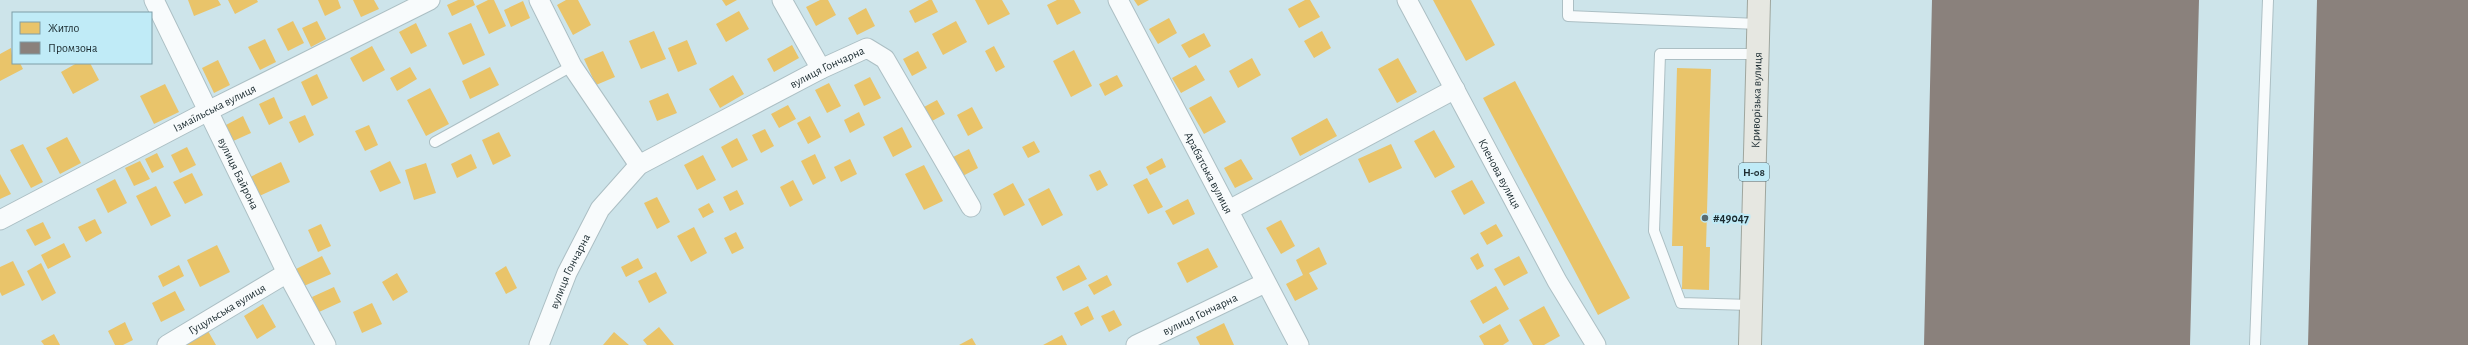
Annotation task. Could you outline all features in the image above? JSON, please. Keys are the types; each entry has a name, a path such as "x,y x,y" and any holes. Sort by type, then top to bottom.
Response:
{"main road":[{"name":"Криворізька вулиця","path":"1750,345 1759,0"}],"street":[{"name":"вулиця Байрона","path":"154,0 287,273 326,345"},
{"name":"Ізмаїльська вулиця","path":"0,220 208,111 430,0"},
{"path":"539,0 572,66 639,165"},
{"path":"782,0 821,69"},
{"name":"Арабатська вулиця","path":"1118,0 1229,210 1265,283 1299,345"},
{"name":"Кленова вулиця","path":"1407,0 1557,281 1596,345"},
{"name":"вулиця Гончарна","path":"539,345 567,273 600,209 639,165 821,69 867,48 885,59 971,207"},
{"path":"1229,210 1455,89"},
{"name":"Гуцульська вулиця","path":"167,345 287,273"},
{"name":"вулиця Гончарна","path":"1136,345 1265,283"}],"lane":[{"path":"1568,0 1568,16 1758,24"},
{"path":"2255,345 2268,0"},
{"path":"1751,305 1681,303 1654,232 1660,54 1758,54"},
{"path":"435,142 572,66"}],"building: Житло":[{"path":"188,0 218,0 221,5 194,16"},
{"path":"228,0 257,0 258,2 235,14"},
{"path":"318,0 338,0 341,8 325,16"},
{"path":"353,0 374,0 379,9 361,17"},
{"path":"458,0 473,0 475,5 452,16 447,5"},
{"path":"488,0 494,0 506,26 489,34 476,6"},
{"path":"566,0 578,0 591,25 573,35 557,5"},
{"path":"722,0 737,0 726,6"},
{"path":"820,0 828,0 836,15 816,26 806,7"},
{"path":"929,0 932,0 938,12 915,23 909,11"},
{"path":"975,0 1002,0 1010,14 988,25"},
{"path":"1057,0 1074,0 1081,13 1057,25 1047,5"},
{"path":"1134,0 1149,0 1138,6"},
{"path":"1305,0 1310,0 1320,17 1299,28 1288,9"},
{"path":"1433,0 1471,0 1495,45 1466,61"},
{"path":"523,1 530,18 511,27 504,10"},
{"path":"866,8 875,26 857,35 848,18"},
{"path":"739,11 749,29 726,42 716,24"},
{"path":"1169,18 1177,33 1158,44 1149,29"},
{"path":"293,21 304,43 288,51 277,29"},
{"path":"317,21 326,39 311,47 302,28"},
{"path":"956,21 967,42 943,55 932,34"},
{"path":"416,23 427,46 411,54 399,32"},
{"path":"471,23 485,55 463,65 448,33"},
{"path":"654,31 666,59 641,69 629,41"},
{"path":"1322,31 1331,48 1314,58 1304,41"},
{"path":"1204,33 1211,46 1189,58 1181,45"},
{"path":"265,39 276,62 260,70 248,47"},
{"path":"687,40 697,64 678,72 668,48"},
{"path":"792,45 799,58 774,72 767,59"},
{"path":"372,46 385,70 363,82 350,58"},
{"path":"994,46 1005,67 996,72 985,51"},
{"path":"11,48 12,64 20,64 23,69 0,81 0,54"},
{"path":"1074,50 1092,86 1071,97 1053,61"},
{"path":"603,51 615,77 596,85 584,59"},
{"path":"918,51 927,68 912,76 903,59"},
{"path":"1252,58 1261,75 1238,88 1229,71"},
{"path":"1398,58 1417,92 1397,103 1378,69"},
{"path":"218,60 230,85 214,93 202,68"},
{"path":"75,64 91,64 99,80 73,94 61,72"},
{"path":"1196,65 1205,80 1181,93 1172,78"},
{"path":"410,67 417,79 397,91 390,78"},
{"path":"490,67 499,85 470,99 462,81"},
{"path":"1677,68 1711,69 1706,247 1710,247 1709,290 1682,289 1683,246 1672,246"},
{"path":"317,74 328,98 312,106 301,82"},
{"path":"733,75 744,94 720,108 709,89"},
{"path":"1117,75 1123,86 1105,96 1099,84"},
{"path":"870,77 881,98 864,106 854,85"},
{"path":"1515,81 1630,298 1598,315 1483,98"},
{"path":"829,83 841,106 827,113 815,90"},
{"path":"165,84 179,112 154,124 140,96"},
{"path":"430,88 449,124 426,136 407,100"},
{"path":"668,93 677,113 657,121 649,101"},
{"path":"1211,96 1226,122 1204,134 1189,108"},
{"path":"274,97 283,118 269,125 259,104"},
{"path":"937,100 945,114 932,121 924,107"},
{"path":"788,105 796,119 779,128 771,114"},
{"path":"972,107 983,128 968,136 957,115"},
{"path":"859,112 865,125 850,133 844,120"},
{"path":"305,115 314,135 299,143 289,122"},
{"path":"243,116 251,133 231,142 224,126"},
{"path":"810,116 821,137 808,144 797,123"},
{"path":"1327,118 1337,136 1300,156 1291,138"},
{"path":"369,125 378,145 365,151 355,131"},
{"path":"902,127 912,147 893,157 883,137"},
{"path":"765,129 774,146 761,153 752,135"},
{"path":"1434,130 1455,167 1435,178 1414,141"},
{"path":"499,132 511,156 493,165 482,140"},
{"path":"67,137 81,163 60,174 46,148"},
{"path":"737,138 748,160 732,168 721,147"},
{"path":"1034,141 1040,152 1028,158 1022,147"},
{"path":"23,144 43,182 31,188 10,150"},
{"path":"1391,144 1402,168 1369,183 1358,159"},
{"path":"187,147 196,165 180,173 171,155"},
{"path":"969,149 978,168 957,179 947,160"},
{"path":"157,153 164,167 152,173 145,159"},
{"path":"471,154 477,168 457,178 451,164"},
{"path":"815,154 826,178 813,185 801,161"},
{"path":"703,155 716,180 697,190 684,165"},
{"path":"1162,158 1166,167 1150,175 1146,167"},
{"path":"850,159 857,174 841,182 834,167"},
{"path":"1241,159 1253,179 1235,188 1224,168"},
{"path":"140,161 150,179 134,186 125,168"},
{"path":"390,161 401,183 380,192 370,171"},
{"path":"281,162 290,182 255,198 246,179"},
{"path":"426,163 436,193 414,200 405,170"},
{"path":"924,165 943,201 924,210 905,174"},
{"path":"1100,170 1108,185 1097,191 1089,175"},
{"path":"192,173 203,195 185,204 173,182"},
{"path":"0,174 11,194 0,199"},
{"path":"1147,178 1163,207 1148,214 1133,185"},
{"path":"115,179 127,203 108,213 96,189"},
{"path":"793,180 803,200 790,207 780,187"},
{"path":"1472,180 1485,203 1464,215 1451,191"},
{"path":"1013,183 1025,205 1004,216 993,194"},
{"path":"156,186 171,216 151,226 136,196"},
{"path":"1049,188 1063,215 1042,226 1028,199"},
{"path":"737,190 744,204 730,211 723,197"},
{"path":"657,197 670,222 657,229 644,203"},
{"path":"1188,199 1195,214 1173,225 1165,211"},
{"path":"709,203 714,212 703,218 698,209"},
{"path":"95,219 102,233 86,242 78,227"},
{"path":"1281,220 1295,246 1281,254 1266,228"},
{"path":"43,222 51,238 35,246 26,230"},
{"path":"321,224 331,246 318,252 308,230"},
{"path":"1496,224 1503,236 1487,245 1480,233"},
{"path":"694,227 707,253 691,262 677,236"},
{"path":"736,232 744,248 732,254 724,238"},
{"path":"64,243 71,257 48,269 41,255"},
{"path":"217,245 230,272 200,287 187,260"},
{"path":"1319,247 1327,264 1309,273 1318,289 1295,301 1286,284 1303,275 1296,260"},
{"path":"1208,248 1218,267 1187,283 1177,263"},
{"path":"1478,253 1484,266 1477,270 1470,258"},
{"path":"322,256 331,274 304,286 296,269"},
{"path":"1519,256 1528,273 1504,286 1494,269"},
{"path":"638,258 643,268 626,277 621,267"},
{"path":"13,261 25,285 2,296 0,292 0,267"},
{"path":"41,263 56,293 42,301 27,271"},
{"path":"179,265 184,276 163,287 158,276"},
{"path":"1079,265 1087,279 1063,291 1056,277"},
{"path":"506,266 517,288 506,294 495,273"},
{"path":"656,272 667,293 649,303 638,281"},
{"path":"397,273 408,292 393,301 382,282"},
{"path":"1107,275 1112,285 1094,295 1088,285"},
{"path":"1496,286 1509,309 1483,324 1470,301"},
{"path":"334,287 341,302 319,312 312,297"},
{"path":"175,291 185,310 161,322 152,303"},
{"path":"372,303 382,324 362,333 353,312"},
{"path":"263,304 276,327 257,339 244,316"},
{"path":"1088,306 1094,319 1081,326 1074,313"},
{"path":"1544,306 1560,336 1544,345 1533,345 1519,320"},
{"path":"1114,310 1122,325 1109,332 1101,316"},
{"path":"125,322 133,340 123,345 115,345 108,331"},
{"path":"1224,323 1234,345 1200,345 1196,337"},
{"path":"1500,324 1509,341 1503,345 1484,345 1479,336"},
{"path":"659,327 674,345 647,345 643,340"},
{"path":"208,331 216,345 185,345 184,343"},
{"path":"614,332 629,345 603,345"},
{"path":"54,334 60,345 44,345 41,341"},
{"path":"1062,335 1067,345 1043,345"},
{"path":"972,338 976,345 959,345"}],"building: Промзона":[{"path":"1932,0 2199,0 2190,345 1924,345"},
{"path":"2317,0 2468,0 2468,345 2308,345"}],"place":[{"name":"#49047","path":"1705,218"}]}
